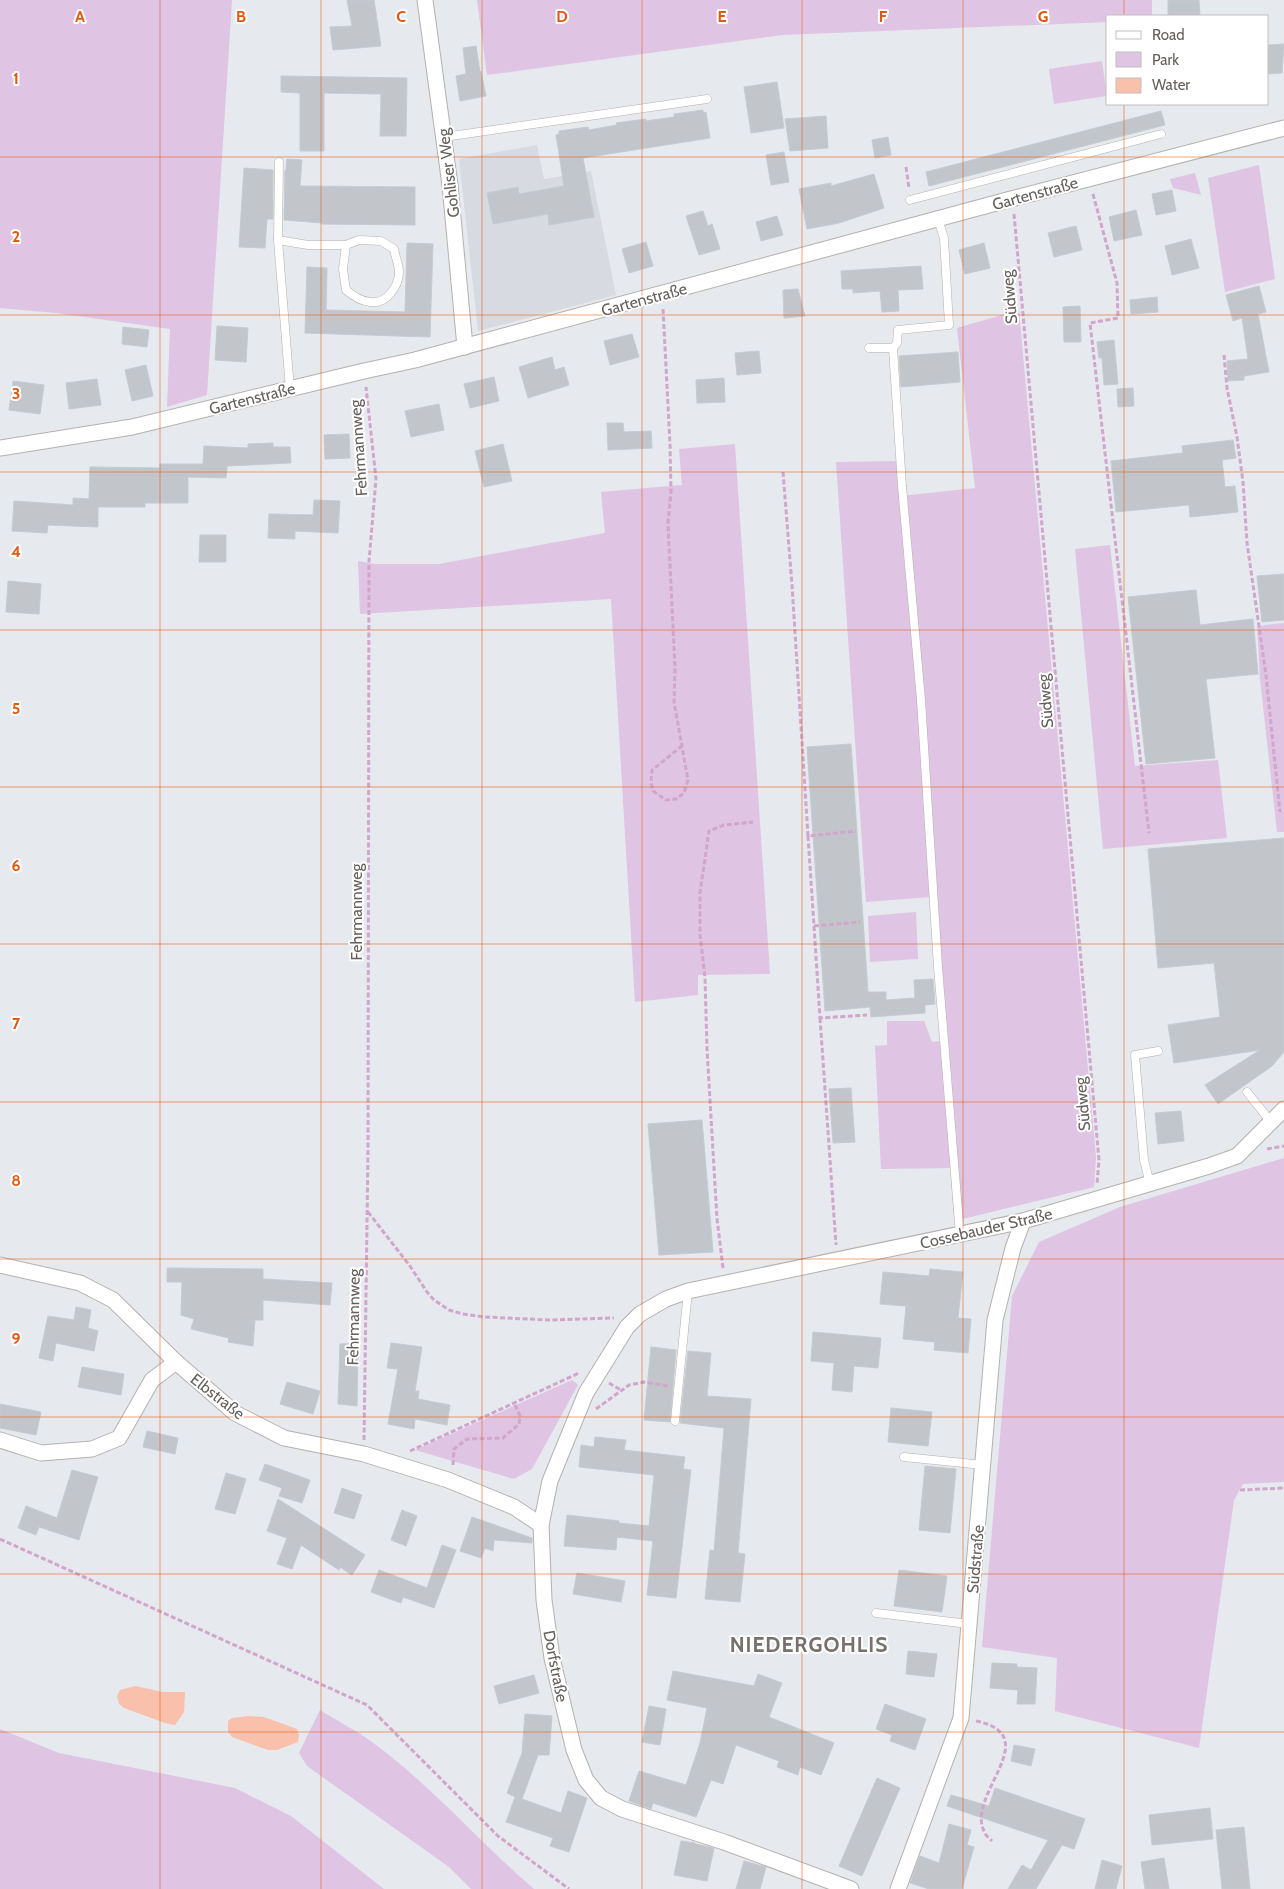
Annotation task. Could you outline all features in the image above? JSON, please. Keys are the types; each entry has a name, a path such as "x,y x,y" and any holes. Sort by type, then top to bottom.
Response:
{"street":[{"name":"Gohliser Weg","path":"425,0 450,185 465,347"},
{"name":"Gartenstraße","path":"0,448 132,427 415,360 1284,128"},
{"name":"Cossebauder Straße","path":"666,1299 688,1291 1023,1221 1150,1184 1237,1156 1284,1109"},
{"name":"Südstraße","path":"898,1889 961,1718 995,1320 1013,1248 1023,1221"},
{"name":"Elbstraße","path":"0,1265 80,1283 113,1300 176,1362 234,1412 284,1438 364,1454 448,1480 514,1507 541,1524"},
{"name":"Dorfstraße","path":"666,1299 640,1314 627,1327 586,1392 550,1481 541,1524 544,1600 554,1666 574,1750 586,1780 601,1798 622,1809 731,1845 851,1889"},
{"path":"0,1440 41,1453 92,1449 118,1438 152,1380 176,1362"}],"lane":[{"path":"444,137 708,99"},
{"path":"910,200 1161,134"},
{"path":"279,162 278,240 290,389"},
{"path":"938,219 944,238 949,325 898,330 897,343 893,348 902,486 921,700 938,967 960,1235"},
{"path":"278,240 308,245 346,245 360,240 381,241 394,249 399,270 398,284 387,297 372,303 357,299 346,290 343,269 346,245"},
{"path":"869,348 893,348"},
{"path":"1150,1184 1144,1160 1135,1055 1158,1051"},
{"path":"1247,1092 1271,1122"},
{"path":"675,1422 688,1291"},
{"path":"904,1457 983,1465"},
{"path":"876,1612 969,1624"}],"path":[{"path":"1088,179 1117,283 1118,318 1090,323 1149,833"},
{"name":"Südweg","path":"1011,200 1016,229 1099,1160 1096,1200"},
{"path":"662,294 670,444 668,524 675,668 674,702 682,746 688,780 684,793 676,799 666,800 653,791 651,783 652,770 682,746"},
{"path":"1224,355 1227,388 1237,437 1243,482 1247,543 1266,675 1280,812"},
{"name":"Fehrmannweg","path":"364,371 376,479 369,571 367,1212 364,1454"},
{"path":"783,472 833,1218 838,1261"},
{"path":"726,1284 718,1228 710,1118 704,978 700,934 700,893 709,831 724,824 753,822"},
{"path":"808,836 856,831"},
{"path":"814,926 860,922"},
{"path":"820,1018 867,1015"},
{"path":"367,1212 410,1266 427,1292 434,1300 449,1310 485,1317 549,1320 624,1318 634,1320"},
{"path":"395,1464 403,1454 589,1369 601,1369"},
{"path":"578,1412 600,1408 621,1390 636,1383 644,1382 678,1387"},
{"path":"448,1480 454,1468 454,1449 466,1439 503,1438 519,1424 520,1416 514,1403"},
{"path":"1240,1490 1284,1488"},
{"path":"0,1539 367,1705 498,1836 569,1889"},
{"path":"961,1718 996,1727 1004,1736 1006,1747 1003,1760 982,1812 984,1832 992,1841"}],"shaded area":[{"path":"537,145 544,179 591,171 616,295 478,331 459,159"}],"green space":[{"path":"0,0 232,0 207,395 167,407 170,329 56,313 0,308"},
{"path":"477,0 1152,0 1152,15 1106,15 1106,22 782,35 487,75"},
{"path":"1102,61 1106,96 1054,104 1049,69"},
{"path":"1259,165 1275,279 1225,292 1208,178"},
{"path":"1195,173 1201,195 1173,188 1170,179"},
{"path":"1019,310 1096,1157 1094,1187 963,1219 961,1215 954,1217 950,1168 881,1169 875,1046 887,1045 887,1021 924,1021 932,1042 941,1041 931,897 866,902 836,462 900,461 901,496 975,488 957,328"},
{"path":"735,444 770,974 698,975 698,995 635,1002 611,599 360,614 358,561 375,564 439,564 605,533 601,492 682,485 679,449"},
{"path":"1110,545 1135,766 1218,760 1227,838 1103,849 1075,549"},
{"path":"1284,623 1284,832 1277,832 1260,679 1257,626"},
{"path":"916,912 918,959 870,962 868,916"},
{"path":"1284,1158 1284,1482 1243,1484 1234,1500 1199,1748 1055,1711 1057,1658 982,1647 1012,1296 1039,1242 1120,1207"},
{"path":"572,1380 578,1385 532,1469 514,1479 415,1450"},
{"path":"320,1710 366,1738 394,1759 435,1795 534,1889 471,1889 449,1867 307,1766 299,1753"},
{"path":"0,1729 59,1753 235,1788 291,1816 384,1889 0,1889"}],"water":[{"path":"135,1686 163,1692 185,1692 184,1712 175,1725 124,1708 119,1704 117,1696 120,1690"},
{"path":"264,1717 297,1729 299,1735 298,1742 277,1750 268,1750 232,1737 228,1732 228,1721 232,1718"}],"building":[{"path":"347,0 374,0 381,46 333,50 330,27 352,26"},
{"path":"1168,0 1199,0 1200,15 1168,15"},
{"path":"1284,44 1282,73 1269,74 1269,45"},
{"path":"476,46 486,96 460,101 456,76 466,74 463,48"},
{"path":"281,76 407,78 406,136 380,136 381,94 324,93 324,151 300,151 300,93 281,92"},
{"path":"777,82 784,128 751,133 744,87"},
{"path":"703,110 703,113 706,112 710,138 583,158 594,217 549,225 548,214 493,224 487,193 518,187 519,194 564,186 556,135 559,134 559,131 588,127 589,130 617,125 616,123 674,117 674,114"},
{"path":"1161,111 1165,125 929,186 926,172"},
{"path":"826,116 828,148 790,151 785,119"},
{"path":"888,137 891,155 875,158 872,140"},
{"path":"784,152 789,182 771,185 766,155"},
{"path":"287,159 302,160 300,186 415,187 415,225 322,224 284,220"},
{"path":"244,168 273,170 273,219 267,219 265,248 239,247"},
{"path":"874,174 884,208 839,223 807,229 799,189 831,183 831,186"},
{"path":"1172,190 1176,211 1156,215 1152,194"},
{"path":"1136,210 1142,235 1114,241 1109,217"},
{"path":"703,211 708,226 712,224 720,249 699,255 686,216"},
{"path":"777,216 783,235 761,241 756,222"},
{"path":"1076,226 1082,250 1054,257 1048,233"},
{"path":"1191,239 1199,268 1172,275 1165,246"},
{"path":"646,242 653,266 629,273 622,249"},
{"path":"407,243 433,244 430,337 305,333 307,267 327,268 326,310 405,312"},
{"path":"984,243 990,268 965,274 959,250"},
{"path":"921,266 923,289 898,290 899,311 882,312 880,291 853,293 853,289 842,289 841,271"},
{"path":"1259,286 1266,312 1258,314 1269,372 1244,376 1244,380 1228,381 1227,361 1248,359 1242,318 1233,321 1226,295"},
{"path":"798,289 805,316 784,318 783,290"},
{"path":"1157,297 1158,312 1131,314 1130,300"},
{"path":"1080,306 1081,342 1064,342 1063,307"},
{"path":"217,326 248,328 246,362 215,360"},
{"path":"123,327 149,330 147,347 122,344"},
{"path":"632,334 639,357 610,365 604,341"},
{"path":"1114,340 1118,384 1104,385 1102,358 1099,358 1097,342"},
{"path":"759,351 761,373 737,375 735,353"},
{"path":"958,352 960,382 901,387 899,356"},
{"path":"552,357 555,370 564,367 569,385 528,398 519,367"},
{"path":"146,365 153,396 132,401 125,370"},
{"path":"494,377 499,401 470,408 464,384"},
{"path":"724,378 725,402 697,403 696,380"},
{"path":"97,379 101,405 69,409 66,383"},
{"path":"13,381 44,385 40,414 9,410"},
{"path":"1133,388 1134,406 1118,407 1117,389"},
{"path":"439,404 444,430 411,437 405,411"},
{"path":"607,423 623,423 624,432 651,431 652,448 608,450"},
{"path":"349,434 350,458 325,459 324,435"},
{"path":"1233,440 1236,458 1222,460 1225,487 1235,486 1238,512 1190,517 1189,505 1116,512 1111,461 1183,453 1182,446"},
{"path":"273,443 273,447 290,447 291,463 227,466 226,478 188,477 188,503 145,503 145,507 98,507 98,527 48,525 47,533 12,531 14,501 73,505 73,498 89,499 90,467 160,468 160,464 203,464 204,446 248,448 248,444"},
{"path":"503,444 512,481 484,487 475,451"},
{"path":"314,500 340,501 338,533 295,531 295,539 268,538 269,514 313,515"},
{"path":"200,535 226,535 226,562 199,562"},
{"path":"1284,574 1284,620 1262,622 1257,576"},
{"path":"8,581 41,584 39,614 6,612"},
{"path":"1196,590 1200,625 1253,619 1258,674 1206,679 1215,758 1146,764 1128,597"},
{"path":"851,744 868,992 886,992 886,1000 915,998 914,980 933,979 935,1004 925,1005 925,1013 871,1017 870,1007 825,1011 807,747"},
{"path":"1284,838 1284,1052 1272,1066 1218,1104 1205,1085 1260,1050 1174,1063 1168,1025 1220,1017 1214,963 1158,968 1148,849"},
{"path":"851,1088 855,1142 833,1143 829,1089"},
{"path":"1181,1111 1184,1141 1158,1144 1155,1113"},
{"path":"702,1120 713,1252 659,1255 648,1124"},
{"path":"167,1268 263,1269 263,1279 332,1283 330,1305 263,1300 263,1320 255,1320 253,1346 228,1342 229,1338 191,1329 194,1319 181,1315 182,1282 167,1282"},
{"path":"930,1269 963,1272 958,1318 971,1319 968,1353 934,1350 935,1342 903,1339 906,1306 880,1304 883,1272 929,1276"},
{"path":"76,1307 91,1310 88,1328 98,1331 94,1351 56,1343 53,1361 39,1358 48,1316 74,1320"},
{"path":"813,1332 881,1338 878,1368 854,1366 852,1392 832,1390 834,1363 811,1361"},
{"path":"358,1343 357,1406 338,1404 340,1344"},
{"path":"391,1343 422,1347 415,1391 419,1391 418,1399 450,1405 447,1425 415,1419 414,1429 388,1424 398,1369 387,1368"},
{"path":"651,1347 676,1350 670,1422 644,1420"},
{"path":"688,1351 711,1353 707,1396 751,1399 738,1553 745,1554 740,1602 705,1599 710,1550 714,1551 724,1428 680,1423"},
{"path":"82,1367 124,1374 121,1395 78,1387"},
{"path":"287,1382 320,1391 313,1414 280,1404"},
{"path":"0,1404 41,1412 36,1435 0,1428"},
{"path":"891,1408 932,1412 928,1446 888,1442"},
{"path":"147,1431 178,1438 175,1454 143,1447"},
{"path":"595,1437 626,1440 624,1450 685,1457 683,1469 691,1470 676,1598 647,1595 653,1541 617,1537 616,1550 564,1546 567,1515 649,1526 654,1475 579,1467 581,1445 594,1447"},
{"path":"265,1464 310,1480 302,1503 279,1496 282,1488 259,1480"},
{"path":"925,1466 956,1469 950,1533 919,1530"},
{"path":"72,1470 98,1477 79,1540 39,1527 36,1535 18,1528 26,1506 57,1518"},
{"path":"226,1473 246,1479 235,1514 215,1509"},
{"path":"342,1488 362,1495 354,1519 334,1513"},
{"path":"278,1499 365,1555 352,1575 340,1567 339,1570 301,1545 292,1569 277,1564 287,1538 267,1531"},
{"path":"402,1510 417,1516 406,1546 391,1540"},
{"path":"472,1517 532,1538 532,1543 494,1540 493,1551 485,1548 481,1558 460,1551"},
{"path":"442,1545 456,1550 434,1608 403,1597 401,1603 371,1592 379,1570 427,1588"},
{"path":"899,1570 947,1576 942,1612 894,1606"},
{"path":"577,1573 625,1581 621,1602 573,1594"},
{"path":"908,1651 937,1654 934,1677 906,1674"},
{"path":"992,1663 1017,1664 1017,1667 1037,1668 1035,1704 1017,1704 1018,1690 990,1688"},
{"path":"673,1671 754,1686 758,1674 782,1683 769,1717 834,1743 821,1775 800,1767 798,1775 777,1767 779,1761 736,1745 723,1784 711,1780 696,1817 653,1803 651,1809 629,1801 639,1771 686,1785 700,1743 707,1708 667,1700"},
{"path":"534,1675 539,1693 499,1704 494,1686"},
{"path":"885,1704 926,1719 915,1750 890,1741 892,1735 876,1729"},
{"path":"649,1706 666,1709 660,1745 642,1742"},
{"path":"525,1714 552,1716 549,1755 538,1755 522,1799 561,1813 568,1791 587,1798 569,1852 550,1846 553,1838 506,1822 515,1797 507,1793 522,1753"},
{"path":"1014,1745 1035,1749 1031,1766 1011,1761"},
{"path":"877,1778 900,1788 862,1876 839,1866"},
{"path":"995,1788 1085,1819 1074,1849 1062,1845 1036,1889 1008,1889 1022,1865 1031,1870 1048,1840 947,1806 951,1795 989,1806"},
{"path":"1210,1808 1213,1839 1152,1845 1149,1815"},
{"path":"949,1824 971,1830 967,1845 974,1847 962,1889 929,1889 910,1883 920,1856 939,1863"},
{"path":"1244,1827 1250,1889 1222,1889 1216,1830"},
{"path":"681,1841 714,1848 707,1881 674,1875"},
{"path":"1164,1858 1169,1889 1145,1889 1141,1862"},
{"path":"1102,1860 1122,1866 1116,1889 1095,1889"},
{"path":"744,1861 766,1867 760,1889 736,1889"}],"district":[{"name":"NIEDERGOHLIS","path":"809,1645"}]}
